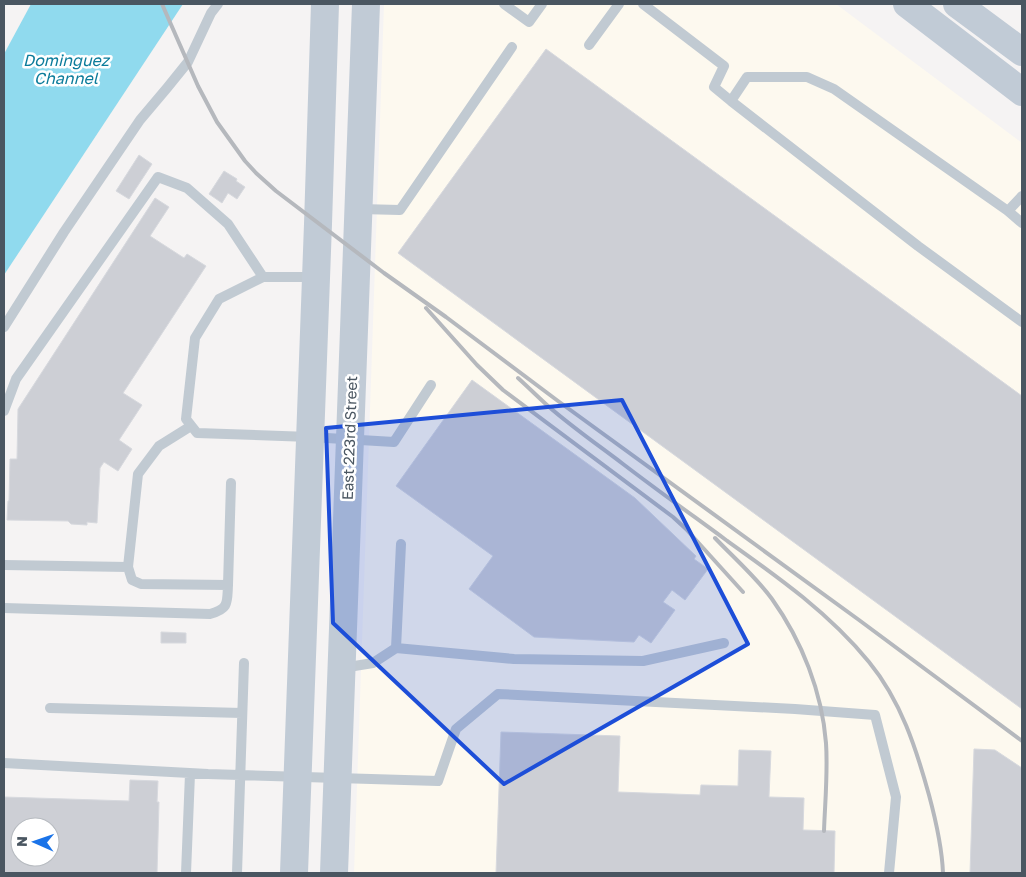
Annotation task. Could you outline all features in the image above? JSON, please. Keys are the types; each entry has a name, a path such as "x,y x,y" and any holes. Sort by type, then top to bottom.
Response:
{"main road":[{"path":"294,873 325,4"},
{"name":"East 223rd Street","path":"334,873 366,4"},
{"path":"907,4 1022,92"},
{"path":"957,4 1022,52"}],"lane":[{"path":"4,327 64,232 140,120 188,62 211,13 218,4"},
{"path":"504,4 529,22 542,4"},
{"path":"589,45 619,4"},
{"path":"643,4 724,66 714,87 918,246 1022,322"},
{"path":"358,209 400,210 512,47"},
{"path":"731,101 747,77 807,77 834,89 1008,211 1022,223"},
{"path":"4,411 16,379 158,177 186,188 228,224 263,277"},
{"path":"1008,211 1022,196"},
{"path":"316,277 263,277 219,299 195,338 186,419 197,433 394,442 431,385"},
{"path":"191,426 160,446 138,474 128,567 132,580 141,584 228,585"},
{"path":"4,608 210,614 220,611 227,603 231,483"},
{"path":"396,648 401,544"},
{"path":"4,565 128,567"},
{"path":"341,668 373,663 396,648 514,659 643,660 724,644"},
{"path":"237,873 244,663"},
{"path":"4,763 190,774 438,781 456,729 498,694 795,709 875,715 896,797 889,873"},
{"path":"50,708 242,713"},
{"path":"186,873 190,774"}],"highlighted area":[{"path":"622,400 748,644 504,784 333,623 326,428"}],"shaded area":[{"path":"384,4 836,4 1022,143 1022,873 354,873"}],"water":[{"name":"Dominguez Channel","path":"31,4 183,4 4,275 4,54"}],"building":[{"path":"546,49 1022,396 1022,709 398,253"},
{"path":"139,155 152,164 129,199 116,191"},
{"path":"224,171 237,179 236,181 245,187 237,199 228,193 222,203 209,194"},
{"path":"155,198 169,207 150,236 184,258 187,254 206,266 123,393 142,405 119,440 132,449 118,471 104,462 100,468 97,523 87,522 87,525 71,524 68,521 7,520 10,459 17,459 18,409"},
{"path":"472,380 635,498 696,556 694,559 708,569 685,600 672,590 663,602 675,610 651,643 639,635 634,642 534,637 469,589 493,556 396,486"},
{"path":"161,632 186,633 186,643 161,643"},
{"path":"501,732 620,736 618,792 700,795 701,785 738,786 739,750 771,751 769,797 804,798 803,830 835,831 834,873 496,873"},
{"path":"974,749 995,750 1022,768 1022,873 970,873"},
{"path":"130,780 158,781 157,873 4,873 4,797 129,801"}],"railway":[{"path":"162,4 198,86 217,122 245,161 276,191 384,273 1022,741"},
{"path":"426,308 477,365 503,390 673,517 743,592"},
{"path":"518,378 576,429 802,596 854,644 890,693 913,743 934,814 943,873"},
{"path":"715,538 752,575 772,599 793,632 809,668 820,705 826,743 827,776 824,831"}]}
